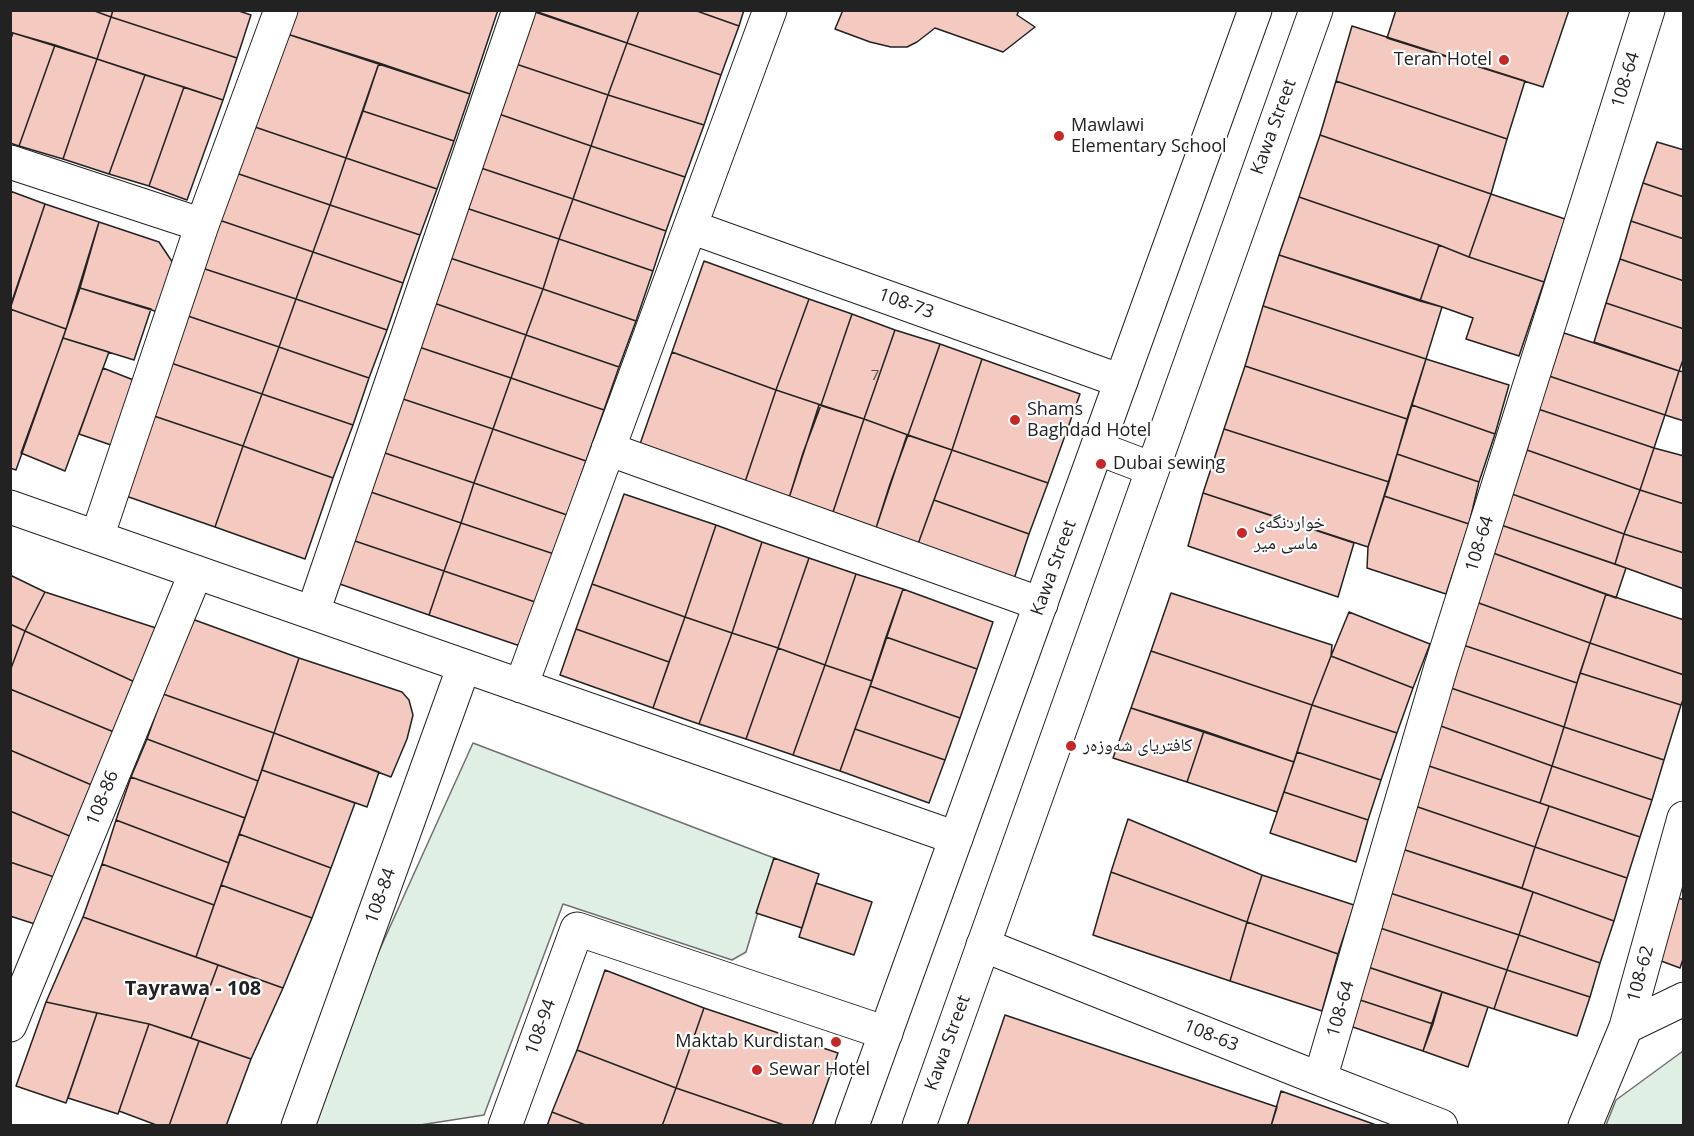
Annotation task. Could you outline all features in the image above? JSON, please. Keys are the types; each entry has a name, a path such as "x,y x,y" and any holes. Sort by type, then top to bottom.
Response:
{"street":[{"path":"97,537 202,225 281,10"},
{"path":"312,612 519,10"},
{"path":"521,686 770,10"},
{"name":"Kawa Street","path":"852,1125 1256,10"},
{"name":"Kawa Street","path":"919,1125 1316,10"},
{"name":"108-64","path":"1320,1079 1441,667 1648,10"},
{"path":"10,162 202,225"},
{"name":"108-73","path":"691,227 1121,381"},
{"path":"1097,448 1152,469"},
{"path":"608,449 1041,604"},
{"path":"10,507 956,838"},
{"name":"108-86","path":"10,1025 196,572"},
{"name":"108-84","path":"298,1125 464,666"},
{"name":"108-62","path":"1585,1125 1626,1027 1683,818"},
{"name":"108-94","path":"505,1125 577,929 886,1033"},
{"name":"108-63","path":"983,945 1441,1125"},
{"path":"1626,1027 1683,999"}],"green space":[{"path":"473,743 774,858 746,952 732,960 563,904 484,1115 420,1125 300,1126"},
{"path":"1683,1051 1683,1125 1606,1125 1616,1100"}],"building":[{"path":"10,10 92,10 111,17 97,59 10,32"},
{"path":"92,10 113,10 111,17"},
{"path":"113,10 236,10 251,15 237,58 111,17"},
{"path":"293,10 498,10 470,94 284,33"},
{"path":"532,10 639,10 627,43"},
{"path":"639,10 694,10 739,26 721,75 627,43"},
{"path":"694,10 744,10 739,26"},
{"path":"843,10 1019,10 1017,15 1035,27 1003,52 935,28 907,47 891,47 835,29"},
{"name":"Teran Hotel","path":"1396,10 1569,10 1543,87 1387,38"},
{"path":"532,11 627,43 608,95 513,63"},
{"path":"111,17 237,58 223,100 97,59"},
{"path":"1352,26 1525,81 1507,139 1336,81"},
{"path":"13,33 55,45 19,146 10,143 10,41"},
{"path":"284,33 379,63 346,158 252,126"},
{"path":"627,43 721,75 704,125 608,95"},
{"path":"55,45 97,59 63,159 19,146"},
{"path":"97,59 145,75 109,174 63,159"},
{"path":"379,63 470,94 454,141 363,111"},
{"path":"513,63 608,95 591,146 496,113"},
{"path":"145,75 184,87 149,186 109,174"},
{"path":"1336,81 1507,139 1491,194 1320,135"},
{"path":"184,87 223,100 187,200 149,186"},
{"path":"608,95 704,125 685,177 591,146"},
{"path":"363,111 454,141 437,189 346,158"},
{"path":"496,113 591,146 573,199 478,167"},
{"path":"252,126 346,158 330,205 236,173"},
{"path":"1320,135 1491,194 1469,257 1299,197"},
{"path":"1657,142 1684,150 1684,197 1643,183"},
{"path":"591,146 685,177 666,231 573,199"},
{"path":"346,158 437,189 420,235 330,205"},
{"path":"478,167 573,199 559,239 463,207"},
{"path":"236,173 330,205 313,252 219,220"},
{"path":"1643,183 1684,197 1684,239 1631,221"},
{"path":"10,191 45,204 10,307"},
{"path":"1491,194 1565,219 1544,282 1469,257"},
{"path":"1299,197 1439,245 1420,301 1279,255"},
{"path":"573,199 666,231 653,271 559,239"},
{"path":"45,204 99,222 66,329 10,309"},
{"path":"330,205 420,235 403,283 313,252"},
{"path":"463,207 559,239 543,289 447,257"},
{"path":"219,220 313,252 296,299 202,268"},
{"path":"1631,221 1684,239 1684,281 1620,259"},
{"path":"99,222 159,242 173,263 158,312 80,288"},
{"path":"559,239 653,271 636,321 543,289"},
{"path":"1439,245 1544,282 1519,356 1466,339 1473,318 1420,301"},
{"path":"313,252 403,283 387,330 296,299"},
{"path":"1279,255 1442,307 1426,359 1263,306"},
{"path":"447,257 543,289 526,335 431,302"},
{"path":"1620,259 1684,281 1684,329 1606,303"},
{"path":"704,261 809,299 776,390 672,352"},
{"path":"202,268 296,299 279,347 185,315"},
{"path":"80,288 151,309 134,360 63,338"},
{"path":"543,289 636,321 619,367 526,335"},
{"path":"296,299 387,330 369,378 279,347"},
{"path":"809,299 852,314 821,405 776,390"},
{"path":"431,302 526,335 511,378 416,346"},
{"path":"1606,303 1684,329 1684,357 1679,371 1594,342"},
{"path":"1263,306 1426,359 1407,419 1245,366"},
{"path":"10,309 66,329 16,470 10,468"},
{"path":"852,314 895,330 864,419 821,405"},
{"path":"185,315 279,347 262,394 168,362"},
{"path":"895,330 940,344 908,435 864,419"},
{"path":"1564,333 1679,371 1665,415 1549,376"},
{"path":"526,335 619,367 604,410 511,378"},
{"path":"63,338 109,352 65,471 21,453"},
{"path":"940,344 982,359 952,450 908,435"},
{"path":"416,346 511,378 493,429 397,397"},
{"path":"279,347 369,378 353,425 262,394"},
{"path":"672,352 776,390 745,482 640,444"},
{"path":"982,359 1080,394 1048,483 952,450"},
{"path":"1426,359 1509,385 1495,434 1412,405"},
{"path":"168,362 262,394 243,446 151,415"},
{"path":"1245,366 1407,419 1389,482 1224,429"},
{"path":"103,368 136,381 111,445 79,434"},
{"path":"1679,371 1684,372 1684,421 1665,415"},
{"path":"1549,376 1665,415 1654,448 1538,409"},
{"path":"511,378 604,410 586,461 493,429"},
{"path":"776,390 821,405 789,498 745,482"},
{"path":"262,394 353,425 333,478 243,446"},
{"path":"397,397 493,429 474,483 379,451"},
{"path":"819,405 864,419 833,512 789,498"},
{"path":"1412,405 1495,434 1479,482 1397,454"},
{"path":"1538,409 1654,448 1640,490 1527,450"},
{"path":"151,415 243,446 215,527 123,495"},
{"path":"864,419 908,435 876,528 833,512"},
{"path":"493,429 586,461 567,515 474,483"},
{"path":"1224,429 1389,482 1368,547 1203,493"},
{"path":"907,435 952,450 918,544 876,528"},
{"path":"243,446 333,478 305,559 215,527"},
{"path":"1654,448 1684,456 1684,504 1640,490"},
{"path":"952,450 1048,483 1029,534 934,500"},
{"path":"1527,450 1640,490 1624,534 1512,494"},
{"path":"379,451 474,483 461,523 365,490"},
{"path":"1397,454 1479,482 1469,524 1384,496"},
{"path":"474,483 567,515 554,554 461,523"},
{"path":"365,490 461,523 444,571 349,539"},
{"path":"1640,490 1684,504 1684,553 1624,534"},
{"path":"1203,493 1354,543 1338,597 1188,546"},
{"path":"624,494 716,525 685,617 592,584"},
{"path":"1512,494 1624,534 1615,564 1501,525"},
{"path":"1384,496 1469,524 1446,594 1367,568 1368,547"},
{"path":"934,500 1029,534 1014,579 918,544"},
{"path":"461,523 554,554 538,603 444,571"},
{"path":"716,525 762,542 732,633 685,617"},
{"path":"1501,525 1626,568 1616,598 1493,553"},
{"path":"1624,534 1684,553 1684,589 1615,564"},
{"path":"349,539 444,571 429,615 334,582"},
{"path":"762,542 809,558 778,648 732,633"},
{"path":"1493,553 1606,594 1590,643 1476,602"},
{"path":"809,558 856,574 825,665 778,648"},
{"path":"444,571 538,603 523,647 429,615"},
{"path":"856,574 903,589 872,681 825,665"},
{"path":"10,575 45,592 25,631 10,624"},
{"path":"592,584 685,617 669,662 576,629"},
{"path":"903,589 993,622 977,669 886,637"},
{"path":"45,592 156,628 139,684 25,631"},
{"path":"1171,593 1332,645 1331,656 1312,705 1151,651"},
{"path":"1606,594 1684,620 1684,675 1590,643"},
{"path":"1476,602 1590,643 1577,683 1463,645"},
{"path":"1349,612 1430,644 1413,688 1331,656"},
{"path":"685,617 732,633 699,724 653,708"},
{"path":"192,619 299,658 274,733 163,694"},
{"path":"10,624 25,631 10,671"},
{"path":"576,629 669,662 653,708 560,675"},
{"path":"25,631 139,684 121,735 10,689 10,671"},
{"path":"732,633 778,648 746,739 699,724"},
{"path":"886,637 977,669 960,718 870,686"},
{"path":"1590,643 1684,675 1684,697 1681,705 1580,673"},
{"path":"1463,645 1577,683 1564,727 1451,688"},
{"path":"778,648 825,665 793,755 746,739"},
{"path":"1151,651 1312,705 1294,762 1131,708"},
{"path":"1331,656 1413,688 1397,733 1312,705"},
{"path":"299,658 402,692 409,700 413,715 407,739 391,777 274,733"},
{"path":"825,665 872,681 840,771 793,755"},
{"path":"1580,673 1681,705 1664,760 1564,727"},
{"path":"870,686 960,718 945,760 855,729"},
{"path":"1451,688 1564,727 1552,766 1438,725"},
{"path":"10,689 121,735 101,789 10,750"},
{"path":"163,694 274,733 258,781 147,739"},
{"path":"1312,705 1397,733 1381,780 1297,752"},
{"path":"1131,708 1204,731 1187,782 1113,758"},
{"path":"1438,725 1552,766 1540,803 1426,765"},
{"path":"1564,727 1664,760 1652,800 1552,766"},
{"path":"855,729 945,760 929,803 840,771"},
{"path":"1204,731 1294,762 1277,812 1187,782"},
{"path":"274,733 379,772 367,807 262,770"},
{"path":"147,739 258,781 245,818 131,777"},
{"path":"10,750 101,789 79,840 10,811"},
{"path":"1297,752 1381,780 1368,820 1284,792"},
{"path":"1426,765 1549,806 1535,847 1412,805"},
{"path":"1552,766 1652,800 1640,837 1540,803"},
{"path":"262,770 355,803 331,868 239,834"},
{"path":"131,777 245,818 229,863 116,820"},
{"path":"1284,792 1368,820 1356,862 1270,833"},
{"path":"1412,805 1535,847 1522,888 1399,848"},
{"path":"1549,806 1640,837 1627,878 1535,847"},
{"path":"10,811 79,840 60,879 10,862"},
{"path":"1128,819 1262,875 1247,922 1111,872"},
{"path":"116,820 229,863 214,905 102,864"},
{"path":"239,834 331,868 312,918 221,885"},
{"path":"1535,847 1627,878 1614,921 1522,888"},
{"path":"1399,848 1533,892 1519,935 1384,891"},
{"path":"774,858 819,874 802,928 756,913"},
{"path":"10,862 60,879 44,927 10,916"},
{"path":"102,864 214,905 196,957 83,917"},
{"path":"1111,872 1247,922 1230,981 1093,935"},
{"path":"1262,875 1354,905 1338,954 1247,922"},
{"path":"816,883 872,902 854,955 799,937"},
{"path":"221,885 312,918 283,988 196,957"},
{"path":"1384,891 1519,935 1507,970 1374,926"},
{"path":"1533,892 1614,921 1600,963 1519,935"},
{"path":"1667,894 1684,900 1684,956 1680,968 1653,958"},
{"path":"83,917 218,965 191,1038 149,1024 46,1002"},
{"path":"1247,922 1338,954 1322,1011 1230,981"},
{"path":"1374,926 1507,970 1494,1009 1362,965"},
{"path":"1519,935 1600,963 1590,997 1507,970"},
{"path":"218,965 283,988 251,1059 191,1038"},
{"path":"1362,965 1442,992 1433,1024 1351,997"},
{"path":"605,970 704,1008 676,1088 577,1050"},
{"path":"1507,970 1590,997 1577,1036 1494,1009"},
{"path":"1442,992 1488,1007 1468,1067 1423,1051"},
{"path":"1351,997 1433,1024 1423,1051 1344,1024"},
{"path":"46,1002 97,1013 66,1103 16,1086"},
{"name":"Sewar Hotel","path":"704,1008 838,1053 812,1126 787,1126 676,1088"},
{"path":"97,1013 149,1024 118,1114 68,1098"},
{"path":"1005,1015 1277,1107 1271,1126 967,1126"},
{"path":"149,1024 199,1041 169,1126 159,1126 119,1111"},
{"path":"199,1041 251,1059 226,1126 169,1126"},
{"path":"577,1050 676,1088 662,1126 588,1126 552,1112"},
{"path":"676,1088 787,1126 662,1126"},
{"path":"1281,1091 1379,1126 1271,1126"},
{"path":"552,1112 588,1126 547,1126"}],"place":[{"name":"Teran Hotel","path":"1504,60"},
{"name":"Mawlawi Elementary School","path":"1059,136"},
{"name":"Shams Baghdad Hotel","path":"1015,420"},
{"name":"Dubai sewing","path":"1101,464"},
{"name":"خواردنگەی ماسی میر","path":"1242,533"},
{"name":"کافتریای شەوزەر","path":"1071,746"},
{"name":"Maktab Kurdistan","path":"836,1042"},
{"name":"Sewar Hotel","path":"757,1070"}],"district":[{"name":"Tayrawa - 108","path":"193,989"}]}
